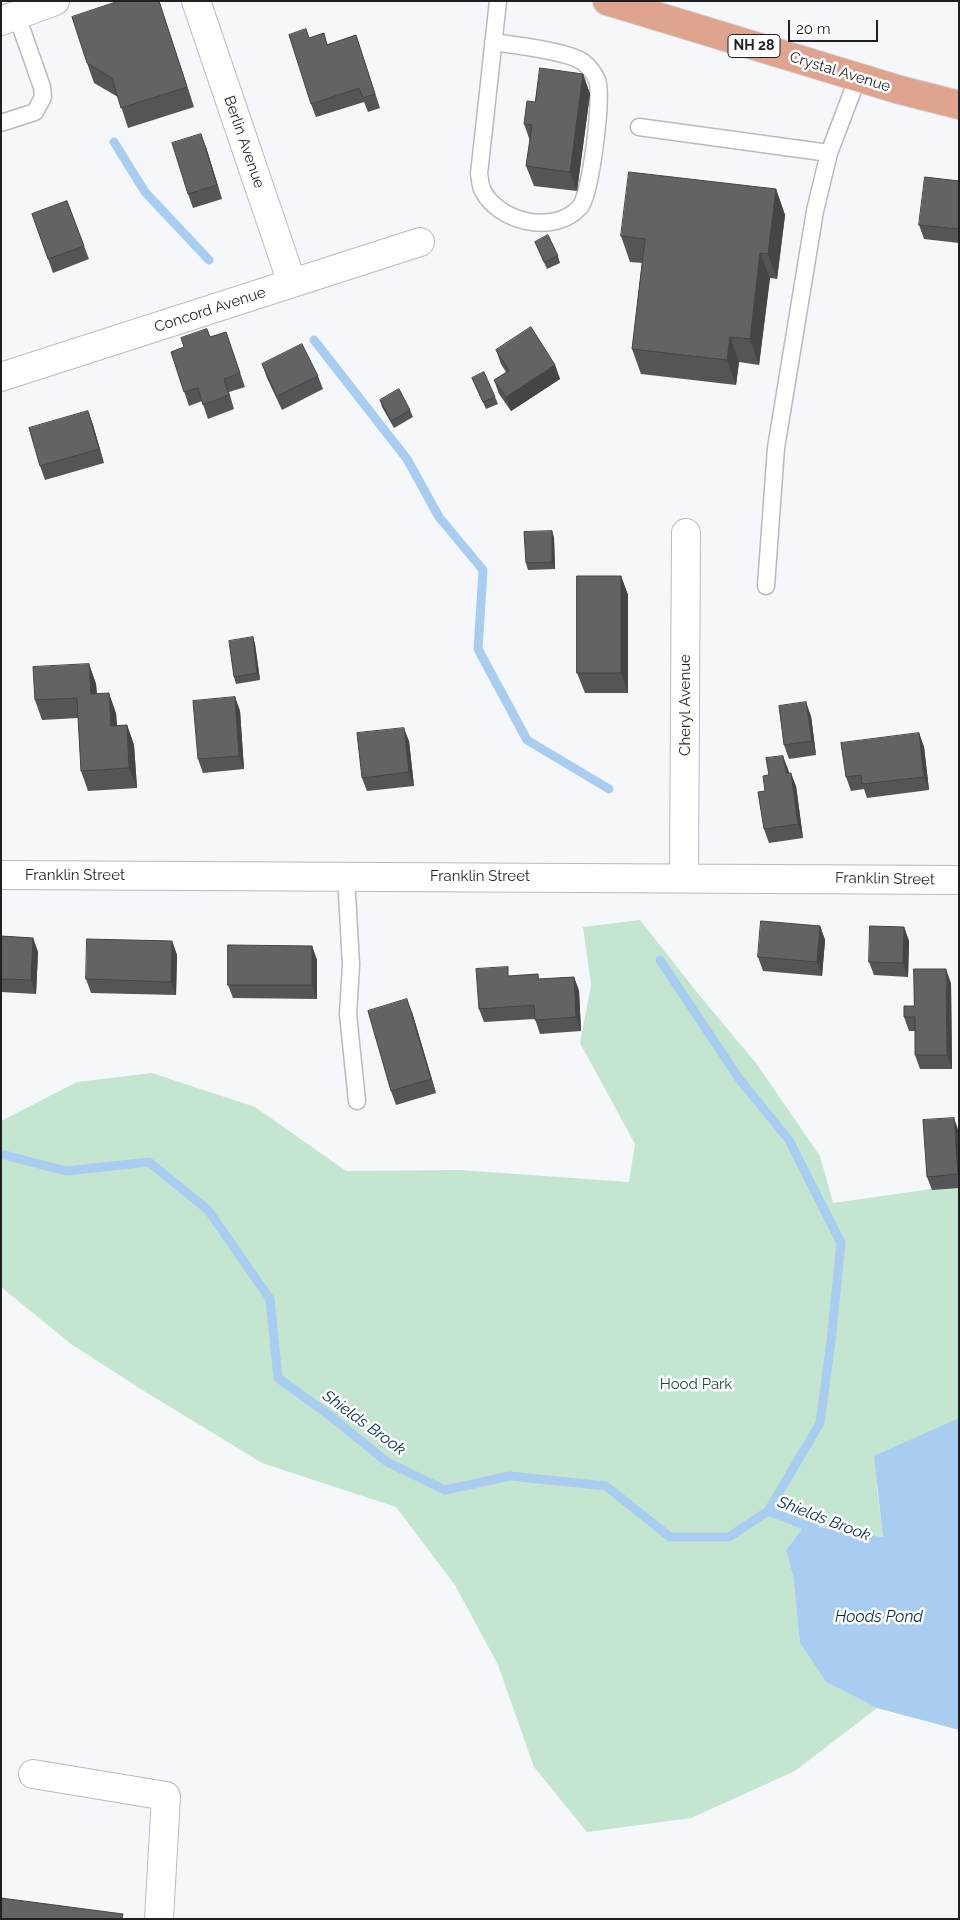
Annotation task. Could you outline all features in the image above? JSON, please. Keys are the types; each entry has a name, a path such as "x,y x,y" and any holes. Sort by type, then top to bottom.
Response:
{"main road":[{"name":"Crystal Avenue","path":"607,1 858,77 959,105"}],"street":[{"path":"9,18 55,1"},
{"name":"Berlin Avenue","path":"196,1 292,283"},
{"name":"Concord Avenue","path":"1,377 420,242"},
{"name":"Cheryl Avenue","path":"684,877 686,534"},
{"name":"Franklin Street","path":"1,875 684,877 959,880"},
{"path":"33,1774 166,1796 159,1919"}],"lane":[{"path":"493,42 569,55 582,62 591,70 597,81 598,94 592,169 588,188 580,206 557,221 542,223 508,214 492,203 481,188 479,174 493,42 498,1"},
{"path":"1,123 35,112 43,97 42,87 9,18"},
{"path":"766,586 776,448 815,211 829,153 858,77"},
{"path":"639,127 829,153"},
{"path":"346,876 351,965 348,1014 356,1101"}],"green space":[{"name":"Hood Park","path":"640,920 756,1063 820,1156 833,1203 959,1185 959,1420 879,1483 877,1487 883,1537 805,1525 786,1550 793,1576 800,1643 826,1682 877,1708 795,1771 691,1818 587,1832 534,1767 498,1665 455,1585 396,1507 262,1463 71,1344 1,1287 1,1121 77,1082 152,1073 255,1107 346,1171 460,1170 629,1182 635,1144 580,1043 591,985 583,927"}],"water":[{"name":"Hoods Pond","path":"959,1418 959,1730 877,1708 826,1682 800,1643 793,1576 786,1550 805,1525 883,1537 874,1456"}],"building":[{"path":"119,1 159,1 187,87 121,108 112,78 87,63 72,17"},
{"path":"306,29 309,38 324,33 327,45 356,35 375,94 363,98 359,88 311,104 289,35"},
{"path":"540,68 583,74 570,172 526,166 532,125 524,124 527,101 535,102"},
{"path":"201,134 217,185 188,194 172,143"},
{"path":"629,172 776,189 768,254 760,253 750,339 730,337 727,360 632,349 645,239 621,236"},
{"path":"925,177 959,181 959,229 919,225"},
{"path":"67,201 84,246 48,259 32,214"},
{"path":"548,235 558,256 544,262 535,242"},
{"path":"531,327 555,365 506,397 494,380 509,371 496,350"},
{"path":"207,329 210,337 226,332 240,373 224,379 229,395 203,405 198,388 184,392 171,352 184,347 181,338"},
{"path":"302,344 318,376 277,396 262,364"},
{"path":"484,372 495,397 483,402 472,378"},
{"path":"399,389 410,410 391,421 380,400"},
{"path":"88,411 99,449 40,466 29,428"},
{"path":"552,531 552,562 526,563 524,532"},
{"path":"577,576 621,576 621,673 577,673"},
{"path":"253,637 257,673 234,677 229,641"},
{"path":"89,664 91,694 109,693 111,726 127,725 129,768 81,771 77,698 35,700 33,667"},
{"path":"235,697 239,756 198,759 193,701"},
{"path":"806,702 812,741 784,745 779,706"},
{"path":"404,728 409,772 362,778 357,733"},
{"path":"919,733 924,777 862,784 861,775 846,777 841,743"},
{"path":"783,756 786,773 791,773 798,824 764,829 758,792 765,791 763,776 769,775 766,758"},
{"path":"761,921 820,926 817,962 758,957"},
{"path":"870,926 904,927 903,963 869,962"},
{"path":"1,936 33,938 31,980 1,979"},
{"path":"87,939 172,941 171,982 86,979"},
{"path":"228,945 312,946 312,985 228,985"},
{"path":"508,967 508,976 538,974 538,979 574,977 576,1017 535,1020 534,1005 479,1009 476,969"},
{"path":"914,969 946,969 947,1055 915,1055 915,1017 904,1017 904,1006 914,1006"},
{"path":"407,999 431,1079 391,1091 368,1011"},
{"path":"954,1118 958,1174 927,1177 923,1120"},
{"path":"1,1898 123,1914 122,1919 1,1919"}],"waterway":[{"path":"114,142 145,192 209,260"},
{"path":"314,340 407,459 439,517 483,570 478,649 527,740 609,789"},
{"path":"660,960 740,1080 789,1140 841,1243 820,1423 768,1511"},
{"name":"Shields Brook","path":"1,1154 66,1171 149,1162 208,1210 270,1299 278,1378 329,1415 387,1462 445,1490 510,1476 606,1486 670,1537 729,1537 768,1511 815,1529"}]}
